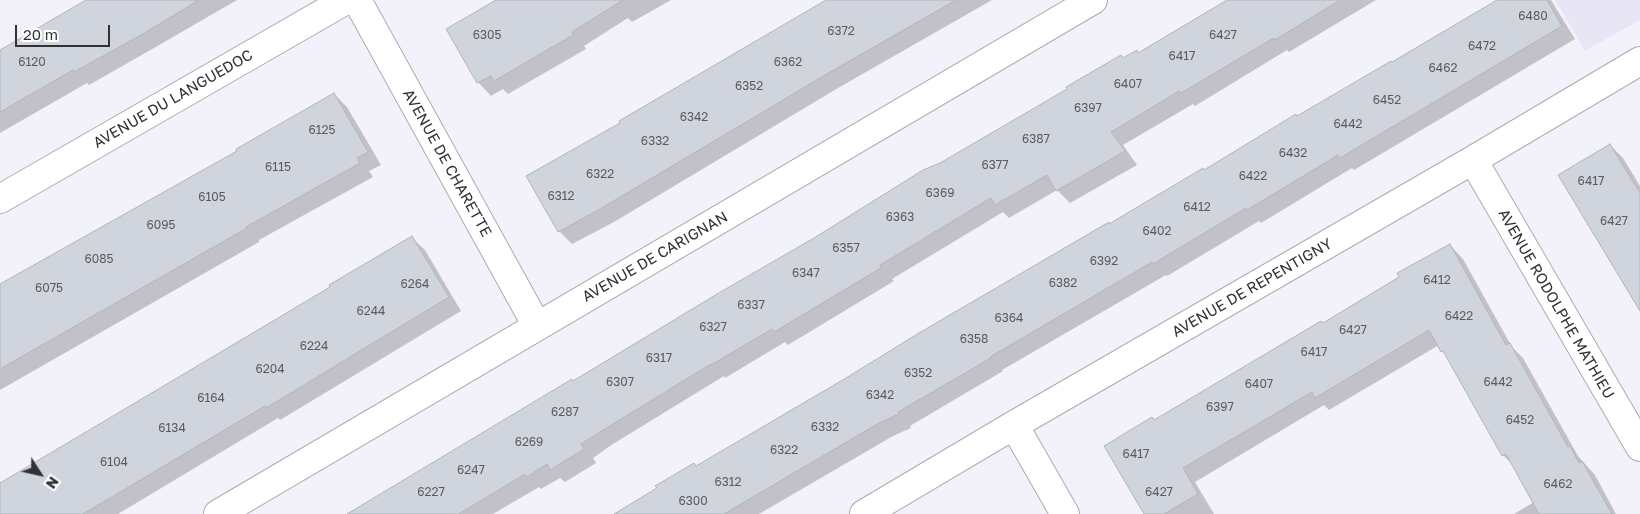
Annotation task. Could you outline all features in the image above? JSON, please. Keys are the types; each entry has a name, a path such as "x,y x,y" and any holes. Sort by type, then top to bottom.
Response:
{"street":[{"name":"AVENUE DU LANGUEDOC","path":"0,198 346,0"},
{"name":"AVENUE DE CHARETTE","path":"357,0 537,326"},
{"name":"AVENUE DE CARIGNAN","path":"218,514 1093,0"},
{"name":"AVENUE DE REPENTIGNY","path":"864,514 1640,61"},
{"name":"AVENUE RODOLPHE MATHIEU","path":"1473,160 1640,447"},
{"path":"1014,425 1065,514"}],"shaded area":[{"path":"1555,0 1640,0 1640,20 1585,51"}],"building":[{"path":"86,0 199,0 141,35 74,72 73,70 0,112 0,50"},
{"path":"496,0 623,0 572,32 573,35 494,81 491,76 477,83 446,29"},
{"path":"826,0 956,0 558,232 526,176 620,123 619,121"},
{"path":"1227,0 1340,0 1275,40 1274,38 1181,93 1179,91 1111,132 1125,151 1056,191 1047,175 995,205 991,198 880,265 881,268 774,332 772,329 711,364 600,432 581,444 584,449 550,470 547,464 527,477 525,474 459,514 347,514 572,379 573,381 814,238 923,170 940,163 1067,89 1066,87 1121,55 1123,58 1137,50 1138,53"},
{"path":"1497,0 1547,0 1562,26 1340,158 1338,155 1247,210 1246,208 1153,264 1152,262 898,412 899,414 879,423 724,514 614,514 657,488 655,486 694,463 696,466 1109,222 1109,224 1203,168 1204,170 1296,114 1297,116"},
{"path":"334,93 368,152 357,158 360,163 0,369 0,284 237,151 236,149"},
{"path":"1610,144 1640,193 1640,311 1558,175"},
{"path":"412,236 449,297 266,408 265,406 83,514 0,514 0,483 330,287 329,285"},
{"path":"1450,244 1506,345 1510,343 1568,447 1570,446 1579,463 1582,461 1612,514 1539,514 1506,454 1502,456 1443,351 1441,352 1429,330 1315,398 1312,392 1183,468 1198,494 1164,514 1144,514 1104,446 1152,417 1154,420 1321,321 1323,323 1399,277 1397,273"}]}
